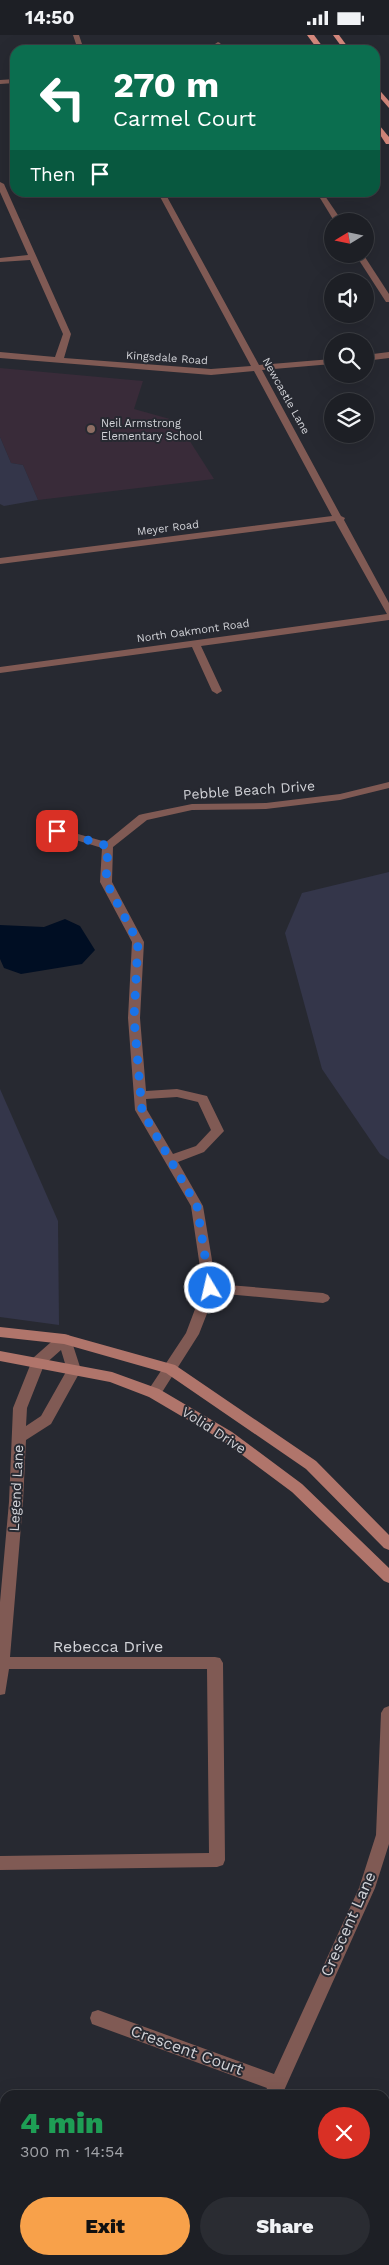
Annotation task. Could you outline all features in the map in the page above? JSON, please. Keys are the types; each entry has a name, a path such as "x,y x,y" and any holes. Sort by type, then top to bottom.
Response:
{"main road":[{"path":"310,35 318,45"},
{"path":"380,94 389,106"},
{"path":"380,129 389,141"}],"street":[{"path":"0,184 68,334 59,359"},
{"name":"Newcastle Lane","path":"164,197 340,518 389,612"},
{"path":"323,197 333,213"},
{"path":"0,260 33,257"},
{"path":"365,263 389,300"},
{"name":"Kingsdale Road","path":"0,355 198,372 259,369 324,362"},
{"path":"374,357 389,355"},
{"name":"Meyer Road","path":"0,561 340,518"},
{"name":"North Oakmont Road","path":"0,670 389,617"},
{"path":"195,643 216,691"},
{"name":"Pebble Beach Drive","path":"108,846 143,817 192,807 266,806 331,798 389,785"},
{"path":"57,831 108,846 106,882 138,942 134,1018 139,1095 142,1111 197,1206 210,1288 192,1334 154,1393"},
{"path":"139,1095 177,1093 202,1099 218,1131 200,1149 170,1160"},
{"path":"210,1288 323,1298"},
{"name":"Volid Drive","path":"0,1332 64,1339 170,1369 311,1465 389,1544"},
{"path":"64,1339 74,1370"},
{"name":"Legend Lane","path":"0,1689 16,1502 20,1408 38,1362 64,1339"},
{"name":"Volid Drive","path":"0,1356 112,1377 154,1393 227,1436 297,1489 389,1577"},
{"name":"Legend Lane","path":"18,1437 46,1420 74,1370"},
{"name":"Rebecca Drive","path":"0,1863 217,1861 215,1663 1,1663"},
{"name":"Crescent Lane","path":"274,2089 367,1887 384,1835 389,1713"},
{"name":"Crescent Court","path":"98,2018 274,2089"}],"shaded area":[{"name":"Neil Armstrong Elementary School","path":"0,368 143,381 134,409 177,421 214,479 38,500 23,465 11,463 0,437"},
{"path":"0,437 11,463 23,465 38,500 4,506 0,504"},
{"path":"389,872 389,1160 380,1154 322,1069 285,933 302,893"},
{"path":"65,919 80,926 95,950 82,964 21,974 4,968 0,959 0,925 44,927"},
{"path":"0,1089 58,1221 59,1325 0,1317"}],"place":[{"name":"Neil Armstrong Elementary School","path":"91,429"}],"route":[{"path":"57,831 108,846 106,882 138,942 134,1018 139,1095 142,1111 197,1206 210,1288"}]}
